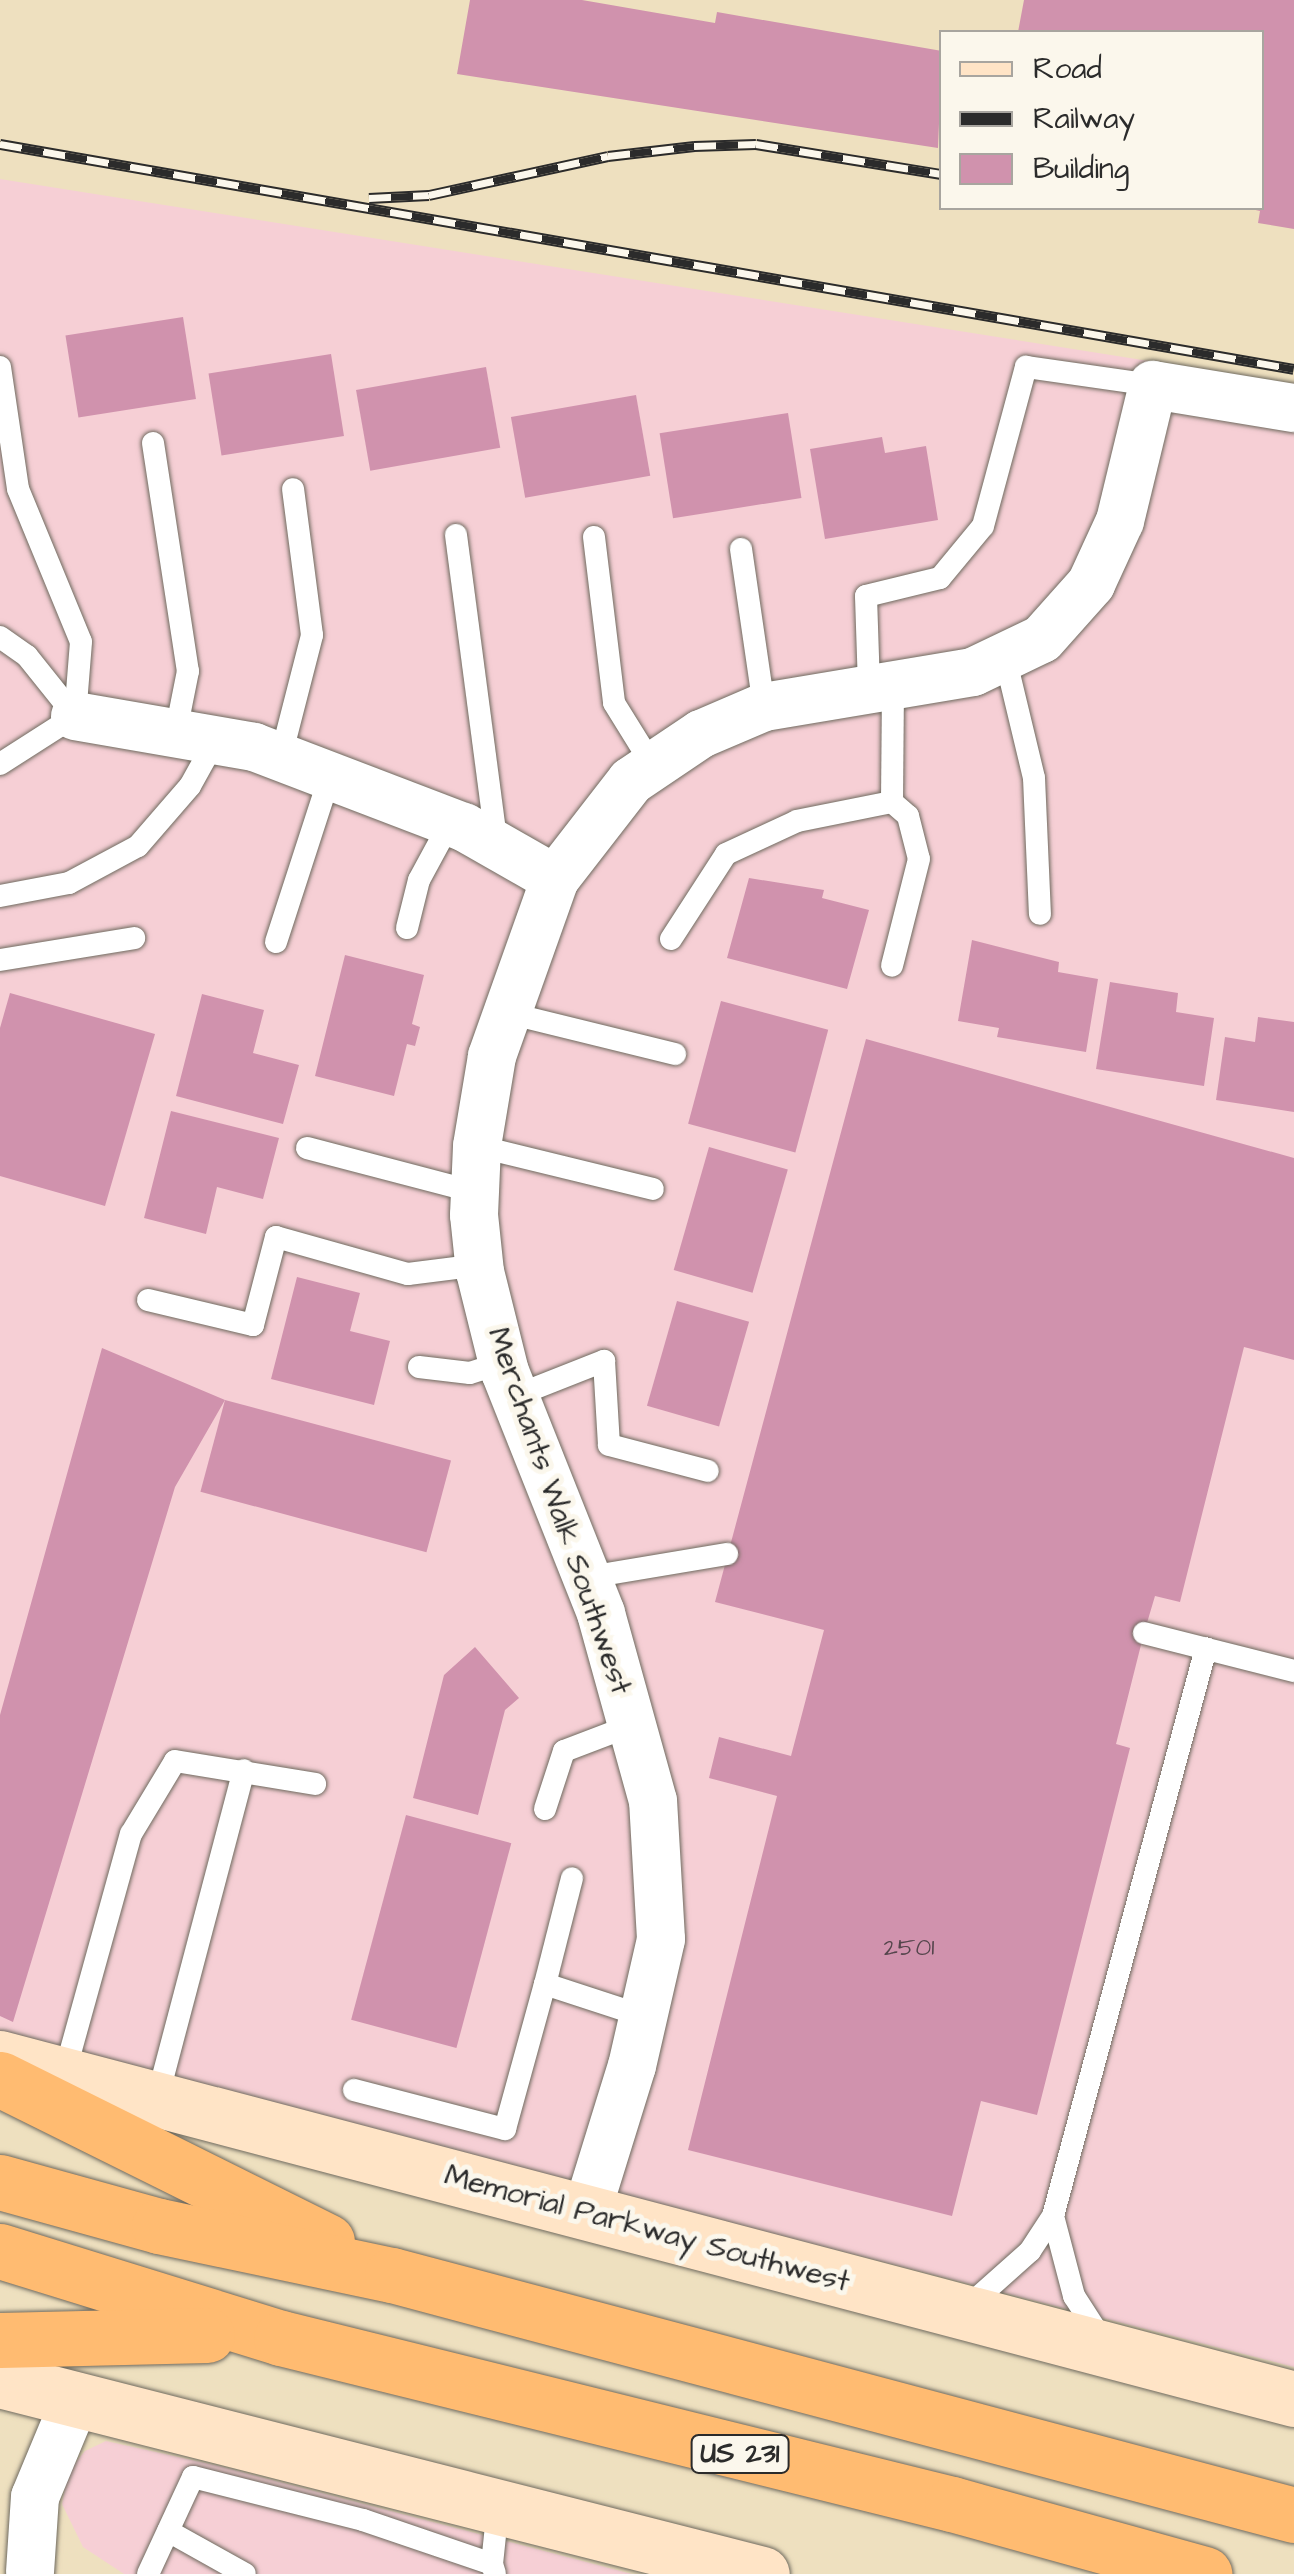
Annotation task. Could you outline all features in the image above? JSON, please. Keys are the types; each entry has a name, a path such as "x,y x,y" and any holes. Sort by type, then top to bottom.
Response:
{"highway":[{"path":"0,2079 392,2275"},
{"path":"0,2182 160,2226 392,2275 1294,2516"},
{"name":"US 231","path":"0,2251 281,2338 952,2504 1201,2573"},
{"path":"0,2340 145,2332 281,2338"}],"main road":[{"name":"Memorial Parkway Southwest","path":"0,2058 959,2314 1294,2399"},
{"path":"0,2380 76,2401 199,2455 498,2507 762,2574"}],"street":[{"path":"1153,385 1294,408"},
{"name":"Merchants Walk Southwest","path":"587,2212 661,1939 653,1802 589,1577 509,1379 479,1265 476,1169 492,1056 555,879 631,781 701,734 764,706 972,672 1042,639 1091,584 1120,521 1153,385"},
{"path":"75,716 196,735 281,756 450,821 555,879"},
{"path":"21,2568 35,2497 76,2401"}],"lane":[{"path":"0,367 18,489 80,642 75,716"},
{"path":"892,966 920,859 908,816 892,802 881,684 866,596 940,578 983,526 1026,367 1153,385"},
{"path":"0,896 69,883 138,846 190,786 196,735 153,443"},
{"path":"281,756 312,635 293,490"},
{"path":"456,536 498,845"},
{"path":"594,536 614,703 653,766"},
{"path":"742,548 764,706"},
{"path":"0,637 27,656 75,716"},
{"path":"1005,657 1034,778 1040,914"},
{"path":"0,764 75,716"},
{"path":"276,942 331,774"},
{"path":"671,939 726,854 797,822 892,802"},
{"path":"407,928 419,880 450,821"},
{"path":"0,960 134,938"},
{"path":"508,1013 675,1054"},
{"path":"306,1148 653,1188"},
{"path":"148,1300 253,1326 276,1237 408,1274 479,1265"},
{"path":"420,1366 509,1379 604,1361 609,1445 708,1471"},
{"path":"589,1577 728,1554"},
{"path":"1144,1633 1294,1671"},
{"path":"959,2314 1002,2282 1053,2216 1206,1648"},
{"path":"545,1809 564,1751 632,1724"},
{"path":"64,2074 131,1834 150,1796 175,1761 315,1784"},
{"path":"158,2099 244,1770"},
{"path":"354,2090 505,2128 572,1878"},
{"path":"544,1984 643,2016"},
{"path":"1053,2216 1074,2296 1110,2352"},
{"path":"148,2574 199,2455 493,2569 498,2507"},
{"path":"168,2531 246,2574"}],"shaded area":[{"path":"0,179 1294,384 1294,2367 0,2036"},
{"path":"106,2441 219,2466 632,2574 124,2574 83,2547 62,2504 68,2472 85,2451"}],"building":[{"path":"470,0 582,0 715,23 717,12 939,50 938,148 457,74"},
{"path":"1024,0 1294,0 1294,229 1258,223 1260,211 1256,210 1264,210 1264,30 1018,30"},
{"path":"183,317 196,399 78,418 65,336"},
{"path":"331,354 344,436 222,455 209,373"},
{"path":"486,367 500,448 370,471 356,390"},
{"path":"636,395 650,476 525,498 511,417"},
{"path":"788,413 801,498 673,518 660,433"},
{"path":"882,437 885,453 926,446 938,520 825,539 810,449"},
{"path":"749,878 824,890 822,898 869,910 847,989 727,958"},
{"path":"972,940 1059,962 1058,972 1098,979 1086,1052 997,1037 999,1028 958,1021"},
{"path":"345,955 424,975 412,1024 420,1027 415,1046 407,1044 394,1096 315,1076"},
{"path":"1110,982 1178,993 1176,1012 1214,1018 1204,1086 1096,1069"},
{"path":"10,993 155,1034 105,1206 0,1176 0,1028"},
{"path":"202,994 264,1010 253,1053 299,1065 283,1124 176,1096"},
{"path":"721,1001 828,1030 795,1152 688,1124"},
{"path":"1258,1017 1294,1022 1294,1112 1216,1100 1225,1037 1255,1042"},
{"path":"866,1039 1294,1158 1294,1360 1244,1347 1180,1602 1155,1596 1144,1633 1116,1744 1130,1748 1037,2115 981,2101 952,2216 688,2150 777,1796 709,1778 719,1737 791,1756 824,1630 715,1602"},
{"path":"171,1111 279,1138 263,1199 217,1187 206,1234 144,1218"},
{"path":"709,1147 788,1170 753,1293 674,1270"},
{"path":"297,1277 360,1293 350,1331 390,1341 374,1405 271,1379"},
{"path":"677,1301 749,1322 719,1426 647,1406"},
{"path":"102,1348 225,1400 175,1487 13,2022 0,2016 0,1715"},
{"path":"225,1400 451,1461 426,1552 200,1492"},
{"path":"475,1647 519,1698 505,1710 478,1815 413,1798 444,1675"},
{"path":"406,1815 511,1843 456,2048 351,2020"}],"railway":[{"path":"0,144 1294,369"},
{"path":"369,198 429,195 608,156 694,146 756,144 939,174"}]}
